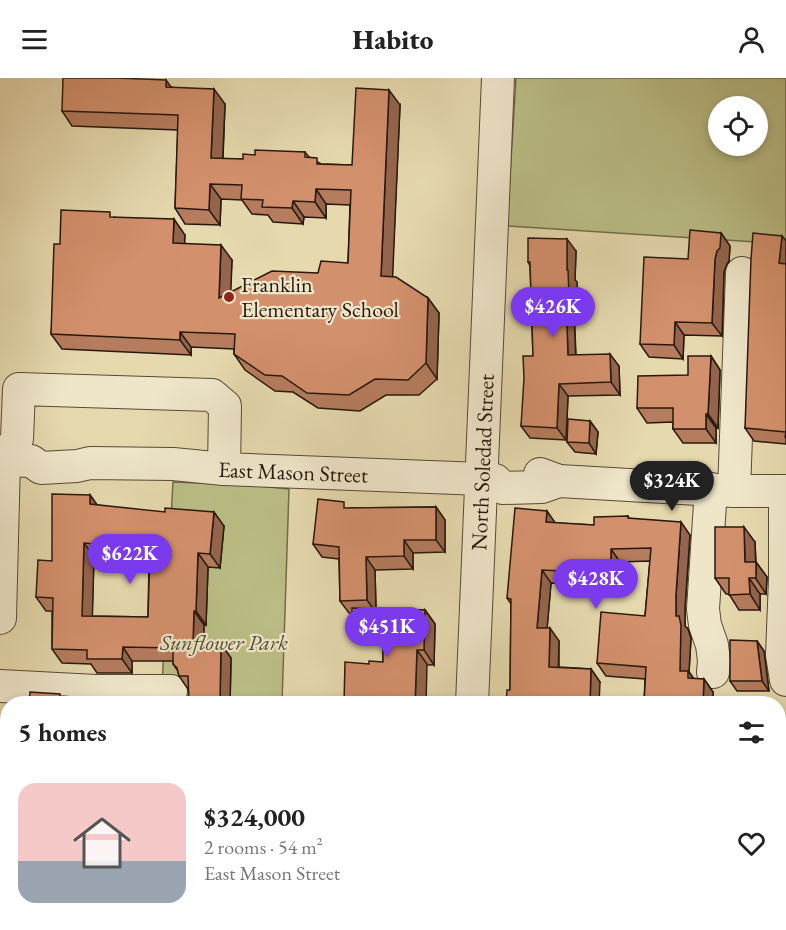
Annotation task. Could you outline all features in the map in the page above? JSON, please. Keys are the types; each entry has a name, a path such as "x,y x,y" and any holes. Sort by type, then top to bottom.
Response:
{"street":[{"name":"North Soledad Street","path":"473,696 488,480 482,444 498,78"},
{"path":"713,672 712,645 705,626 703,609 723,490 742,273"},
{"path":"0,618 20,389 212,395 225,406 224,469"},
{"name":"East Mason Street","path":"12,460 42,468 90,463 173,464 224,469 488,480 502,488 542,487 559,481 785,491"},
{"path":"785,491 782,655 786,680"},
{"path":"0,686 96,691 171,691"}],"green space":[{"path":"516,78 786,78 786,244 507,226"},
{"name":"Sunflower Park","path":"173,482 289,489 282,696 161,696"}],"building":[{"path":"63,78 166,80 166,87 214,89 211,158 243,159 243,154 255,155 255,150 305,152 305,157 317,158 317,164 352,165 356,88 389,90 381,276 396,277 428,298 426,363 408,380 375,379 349,395 307,393 282,376 265,375 234,354 235,334 180,332 180,340 51,334 54,244 60,244 61,210 110,212 110,217 174,219 173,243 221,245 219,298 272,271 318,273 321,261 348,263 351,190 316,189 315,202 293,201 292,208 262,207 263,200 241,199 242,185 210,184 209,210 175,208 178,115 62,111"},
{"path":"690,230 721,233 720,248 715,259 712,323 675,322 674,345 640,344 644,257 688,259"},
{"path":"753,233 782,236 779,263 786,264 786,432 745,428"},
{"path":"528,238 567,239 568,355 610,354 611,382 559,384 557,428 521,426 523,356 533,356"},
{"path":"688,356 711,356 706,429 673,429 673,408 637,408 638,376 688,375"},
{"path":"568,419 590,421 589,443 567,442"},
{"path":"52,494 90,495 90,504 165,512 165,508 214,512 210,554 198,553 193,644 221,644 220,696 189,696 188,676 179,676 173,664 173,648 123,647 122,659 87,659 87,650 52,649 53,598 36,597 38,560 52,561","holes":["84,543 150,550 148,617 82,616"]},
{"path":"318,499 344,502 344,508 436,507 436,540 404,540 404,556 366,557 367,600 340,601 339,547 313,544"},
{"path":"515,508 547,511 546,522 594,525 594,517 628,516 628,518 681,522 676,595 676,616 679,616 681,625 680,671 688,671 688,678 704,679 703,696 644,696 646,667 597,663 601,612 645,616 651,548 611,549 611,564 584,564 583,572 542,570 537,628 550,628 549,667 591,669 590,696 507,696 507,690 510,690 511,599 507,598"},
{"path":"715,527 744,527 745,562 756,562 756,578 749,578 750,594 729,595 729,578 715,578"},
{"path":"352,608 425,610 424,650 417,650 415,696 344,696 345,662 369,664 369,661 383,662 383,629 352,628"},
{"path":"730,640 757,641 762,681 730,681"},
{"path":"30,692 60,694 60,696 30,696"}],"place":[{"name":"Franklin Elementary School","path":"229,297"}]}
